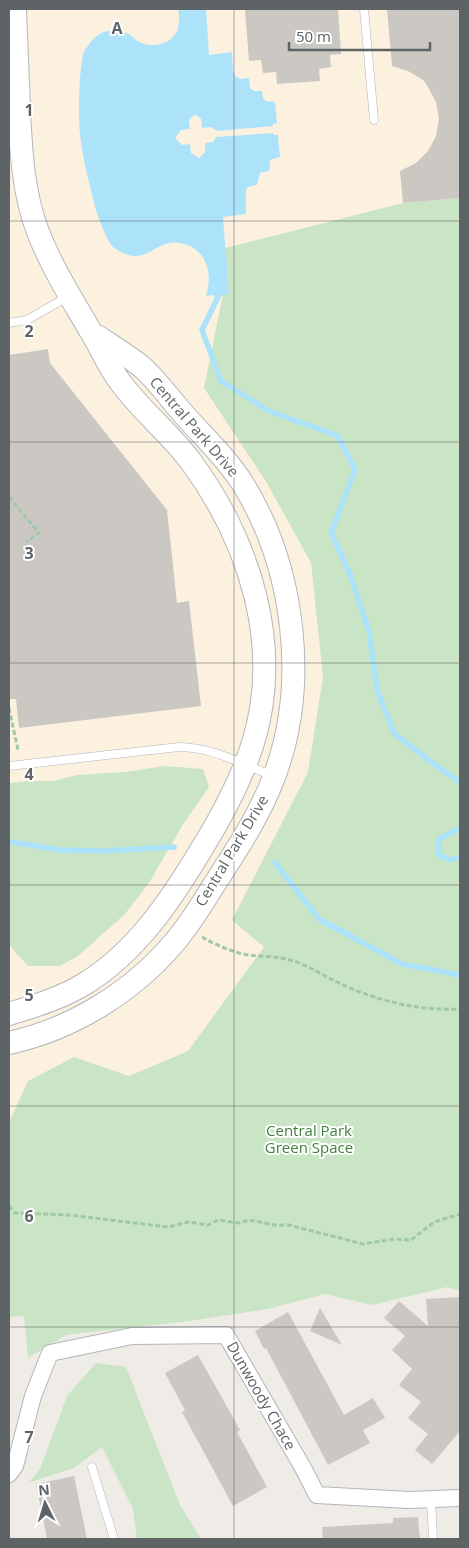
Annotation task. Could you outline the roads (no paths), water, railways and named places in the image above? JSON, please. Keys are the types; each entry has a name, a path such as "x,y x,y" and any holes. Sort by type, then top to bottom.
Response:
{"street":[{"name":"Central Park Drive","path":"9,1014 48,1002 85,984 122,955 154,922 224,813 245,765 260,718 264,682 264,649 260,616 253,582 242,550 210,488 190,460 120,383 92,332 69,296 37,230 29,203 20,150 15,9"},
{"name":"Central Park Drive","path":"9,1043 30,1038 76,1020 117,996 147,972 174,943 196,912 257,815 274,777 283,748 289,716 293,648 290,614 283,579 273,546 258,514 242,483 223,458 143,368 92,332"},
{"name":"Dunwoody Chace","path":"9,1474 15,1466 33,1396 50,1353 132,1336 226,1335 317,1495 409,1500 460,1498"}],"lane":[{"path":"364,9 374,120"},
{"path":"9,322 27,320 69,296"},
{"path":"9,766 192,747 210,750 274,777"},
{"path":"92,1467 114,1539"},
{"path":"430,1499 433,1539"}],"water":[{"path":"178,9 206,9 209,55 232,52 233,71 236,77 241,79 249,78 250,88 254,91 262,91 263,98 266,101 275,102 277,123 273,124 273,126 217,131 211,127 202,128 201,119 195,114 189,120 190,129 181,130 175,138 182,145 190,144 191,153 199,158 205,152 205,143 213,142 216,137 273,133 278,135 280,157 270,160 269,171 260,173 257,185 246,189 246,214 223,217 229,294 214,297 213,295 206,296 209,282 207,268 201,254 192,247 176,242 165,244 146,254 131,256 113,247 103,230 95,206 81,142 79,94 83,55 88,45 100,34 112,30 125,32 137,41 148,45 160,44 170,40 177,31"}],"waterway":[{"path":"218,297 202,330 221,381 269,411 338,436 355,470 331,533 350,574 369,631 377,690 394,733 460,782"},
{"path":"460,828 439,839 438,855 451,860 460,857"},
{"path":"12,842 61,850 104,851 174,847"},
{"path":"275,863 319,919 402,964 460,975"}],"park label":[{"name":"Central Park Green Space","path":"309,1140"}]}
